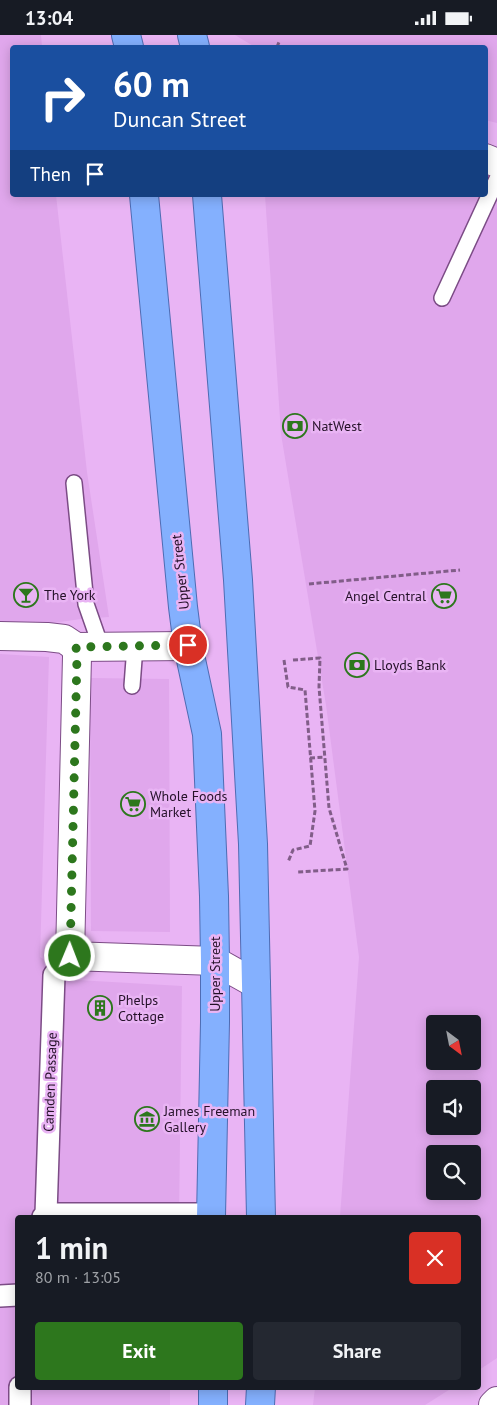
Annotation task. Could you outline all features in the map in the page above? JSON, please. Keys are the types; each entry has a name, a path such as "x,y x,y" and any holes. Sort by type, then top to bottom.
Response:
{"highway":[{"name":"Upper Street","path":"144,197 188,645 207,734 215,961 211,1215"},
{"path":"207,197 239,589 254,861 261,1215"},
{"path":"213,1390 214,1405"},
{"path":"260,1405 261,1390"}],"street":[{"path":"0,635 64,639 88,647 188,645"},
{"path":"88,647 77,656 70,956 215,961 256,984"},
{"name":"Camden Passage","path":"44,1215 54,975 70,956"},
{"path":"0,1296 15,1295"},
{"path":"20,1390 20,1405"},
{"path":"493,1405 497,1401"}],"lane":[{"path":"442,298 497,179"},
{"path":"74,483 86,604 88,647"},
{"path":"132,686 135,646"}],"path":[{"path":"309,585 460,570"},
{"path":"293,659 320,658 320,687 329,808 347,869 297,871"},
{"path":"284,660 288,687 305,690 315,811 310,846 294,850 287,863"},
{"path":"310,758 325,757"}],"shaded area":[{"path":"0,35 41,35 42,45 10,45 10,197 56,197 87,472 109,617 53,623 0,625"},
{"path":"235,35 497,35 497,123 488,121 488,45 252,45"},
{"path":"488,195 497,198 497,1358 481,1369 481,1215 340,1215 359,957 326,705 281,434 265,197 488,197"},
{"path":"0,654 49,657 40,957 77,980 182,986 179,1215 15,1215 15,1390 170,1390 170,1405 0,1405"},
{"name":"Whole Foods Market","path":"90,678 169,679 170,932 91,931"},
{"path":"315,1390 449,1390 425,1405 313,1405"}],"place":[{"name":"NatWest","path":"295,426"},
{"name":"The York","path":"26,595"},
{"name":"Angel Central","path":"444,596"},
{"name":"Lloyds Bank","path":"357,665"},
{"name":"Whole Foods Market","path":"133,804"},
{"name":"Phelps Cottage","path":"100,1008"},
{"name":"James Freeman Gallery","path":"147,1119"}],"route":[{"path":"70,956 76,647 188,645"}]}
